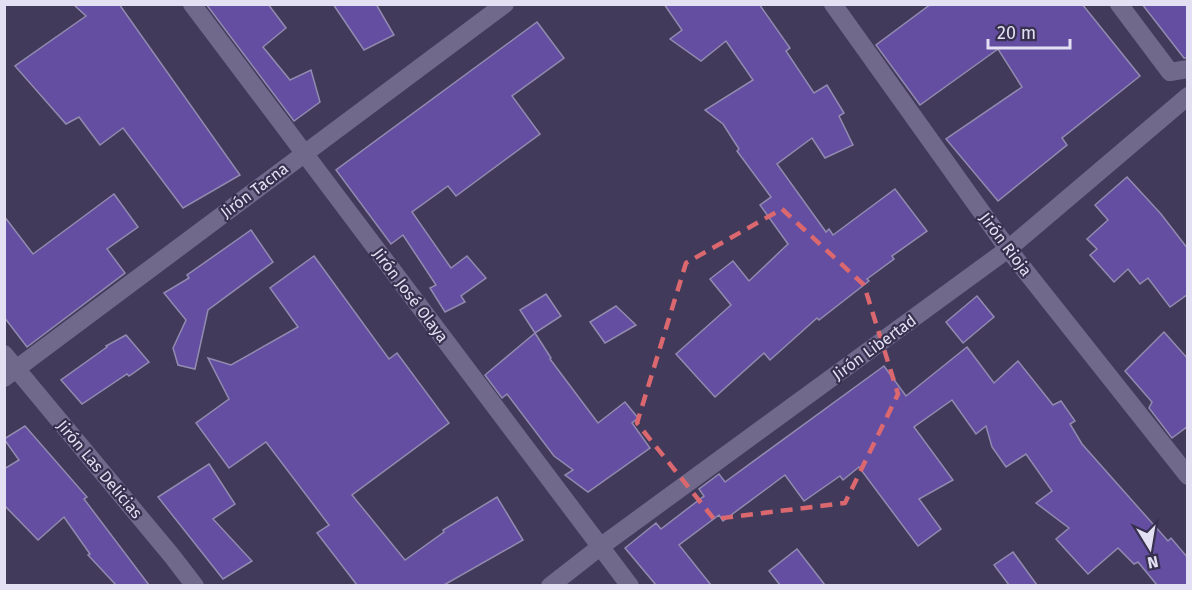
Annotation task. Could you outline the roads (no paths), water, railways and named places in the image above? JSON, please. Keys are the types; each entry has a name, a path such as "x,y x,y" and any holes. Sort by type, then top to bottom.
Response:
{"street":[{"name":"Jirón José Olaya","path":"192,4 630,585"},
{"name":"Jirón Tacna","path":"10,373 505,4"},
{"name":"Jirón Rioja","path":"833,4 1008,249 1188,476"},
{"path":"1119,4 1170,72 1188,69"},
{"name":"Jirón Libertad","path":"550,585 1008,249 1188,96"},
{"name":"Jirón Las Delicias","path":"4,354 10,373 165,547 195,585"}]}
